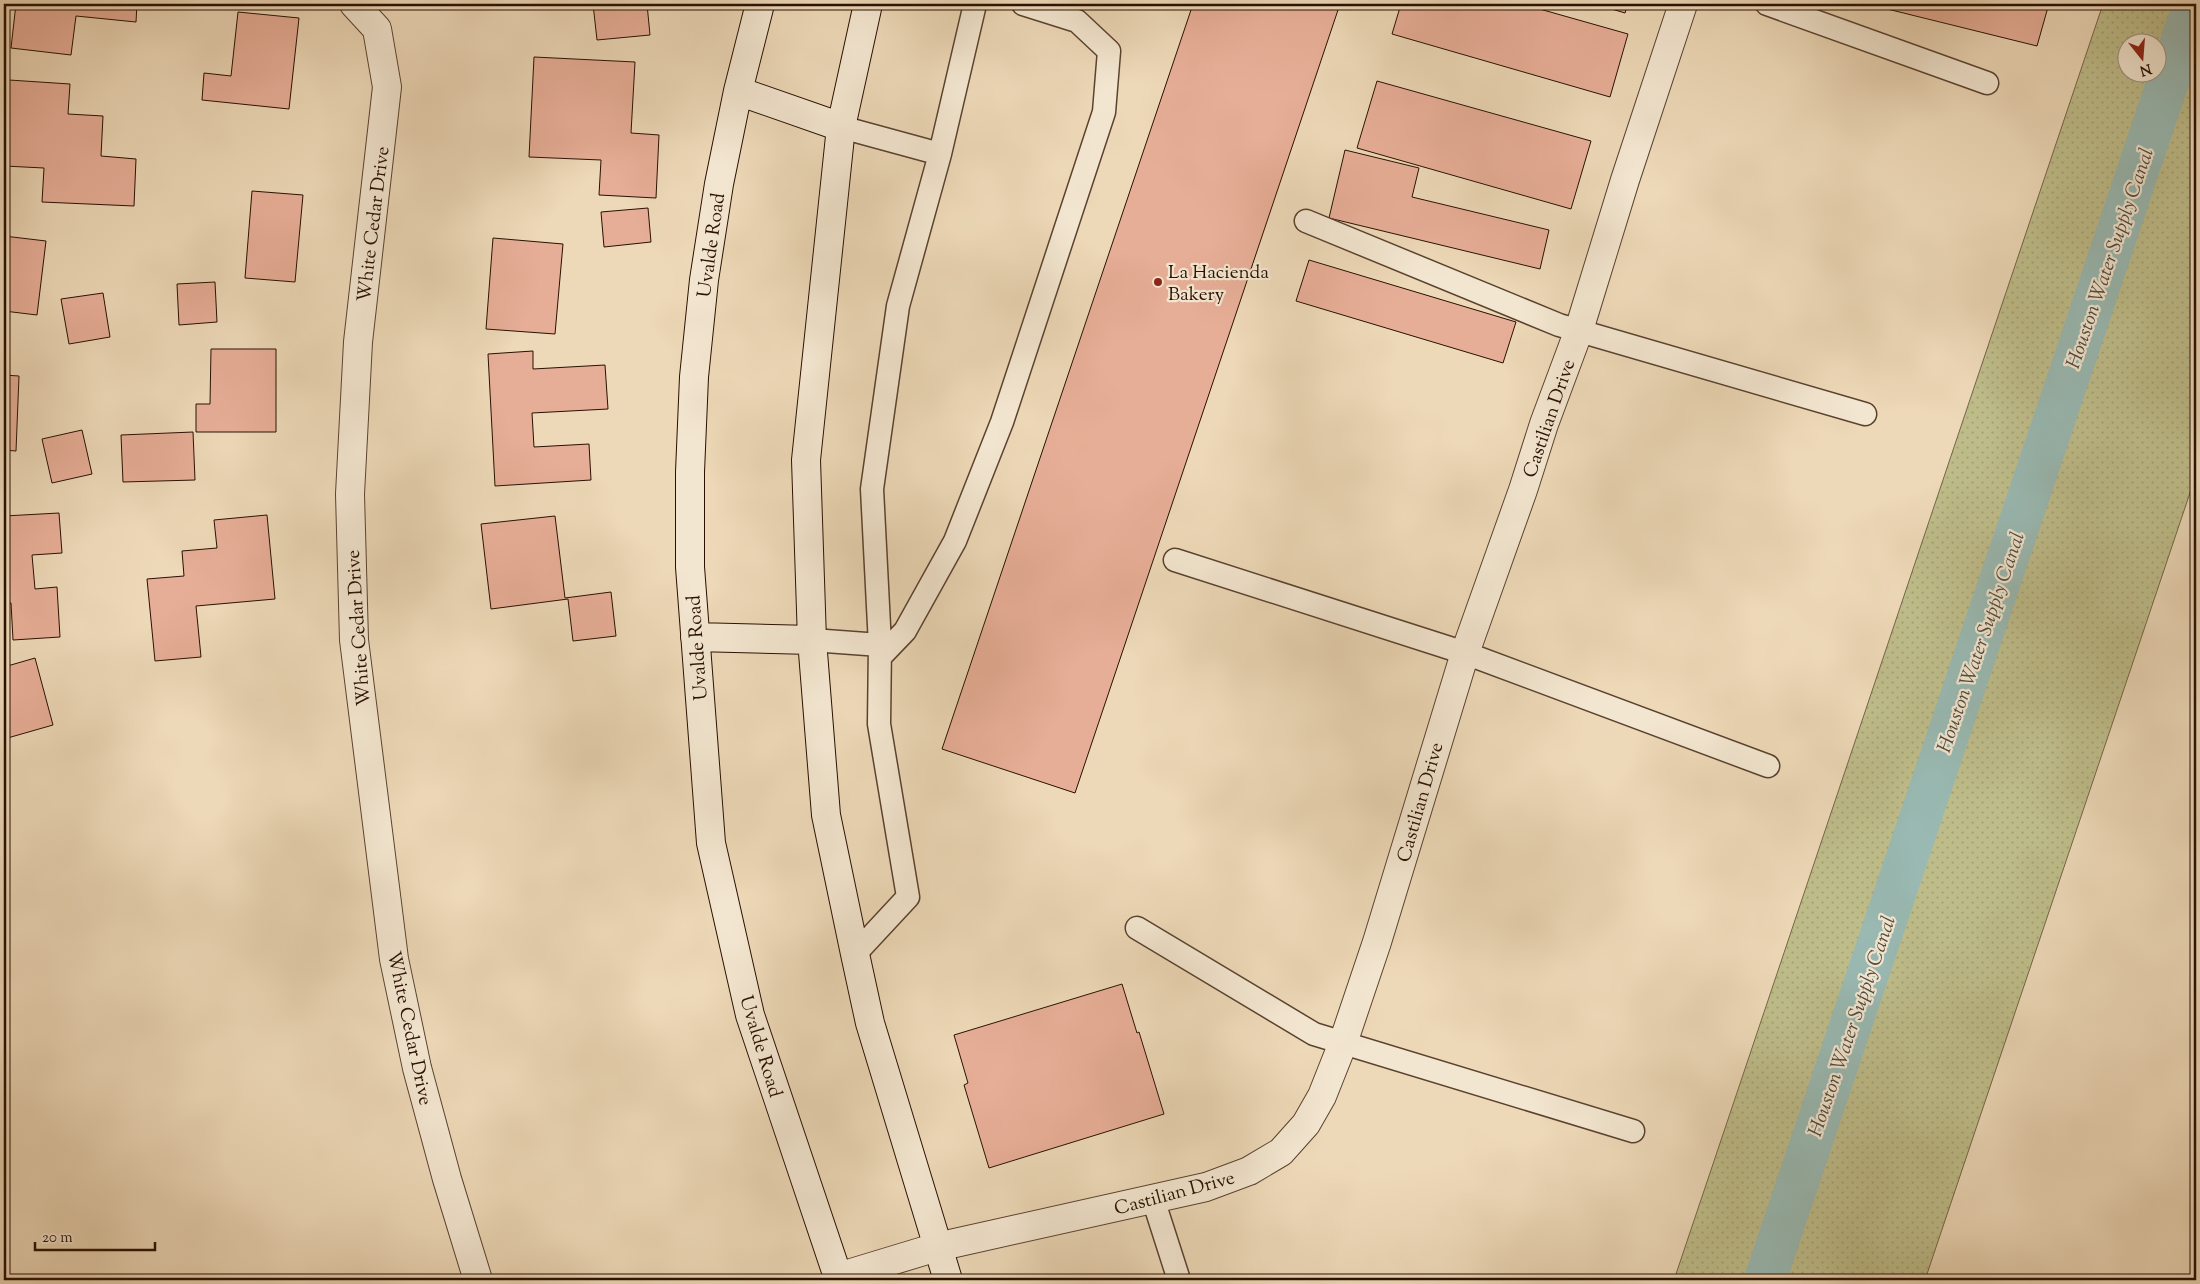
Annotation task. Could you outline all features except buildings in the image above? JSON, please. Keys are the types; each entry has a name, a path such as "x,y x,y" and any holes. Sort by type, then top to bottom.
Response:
{"street":[{"name":"White Cedar Drive","path":"354,4 377,29 387,87 358,342 350,494 354,640 394,959 417,1068 447,1179 478,1280"},
{"name":"Uvalde Road","path":"760,4 738,91 719,184 704,280 694,377 690,472 690,567 711,844 750,1015 839,1278"},
{"path":"868,4 841,127 806,460 812,640 826,815 855,954 870,1023 948,1280"},
{"name":"Castilian Drive","path":"839,1278 937,1247 1206,1187 1249,1172 1281,1152 1306,1124 1322,1096 1344,1043 1377,942 1465,653 1523,490 1544,424 1579,330 1625,180 1683,4"},
{"path":"738,91 841,127"},
{"path":"695,637 812,640"}],"lane":[{"path":"855,954 908,897 879,724 880,651 872,489 898,306 940,154 975,4"},
{"path":"812,640 880,651 905,631 955,541 1002,422 1104,112 1109,51 1078,21 1023,4"},
{"path":"1767,4 1987,82"},
{"path":"841,127 940,154"},
{"path":"1306,221 1559,325 1865,414"},
{"path":"1175,560 1465,653 1768,766"},
{"path":"1137,928 1314,1034 1634,1131"},
{"path":"1153,1200 1179,1280"}],"shaded area":[{"path":"2103,4 2196,4 2196,475 1925,1280 1674,1280"}],"waterway":[{"name":"Houston Water Supply Canal","path":"1765,1280 2194,4"}],"place":[{"name":"La Hacienda Bakery","path":"1158,282"}]}
